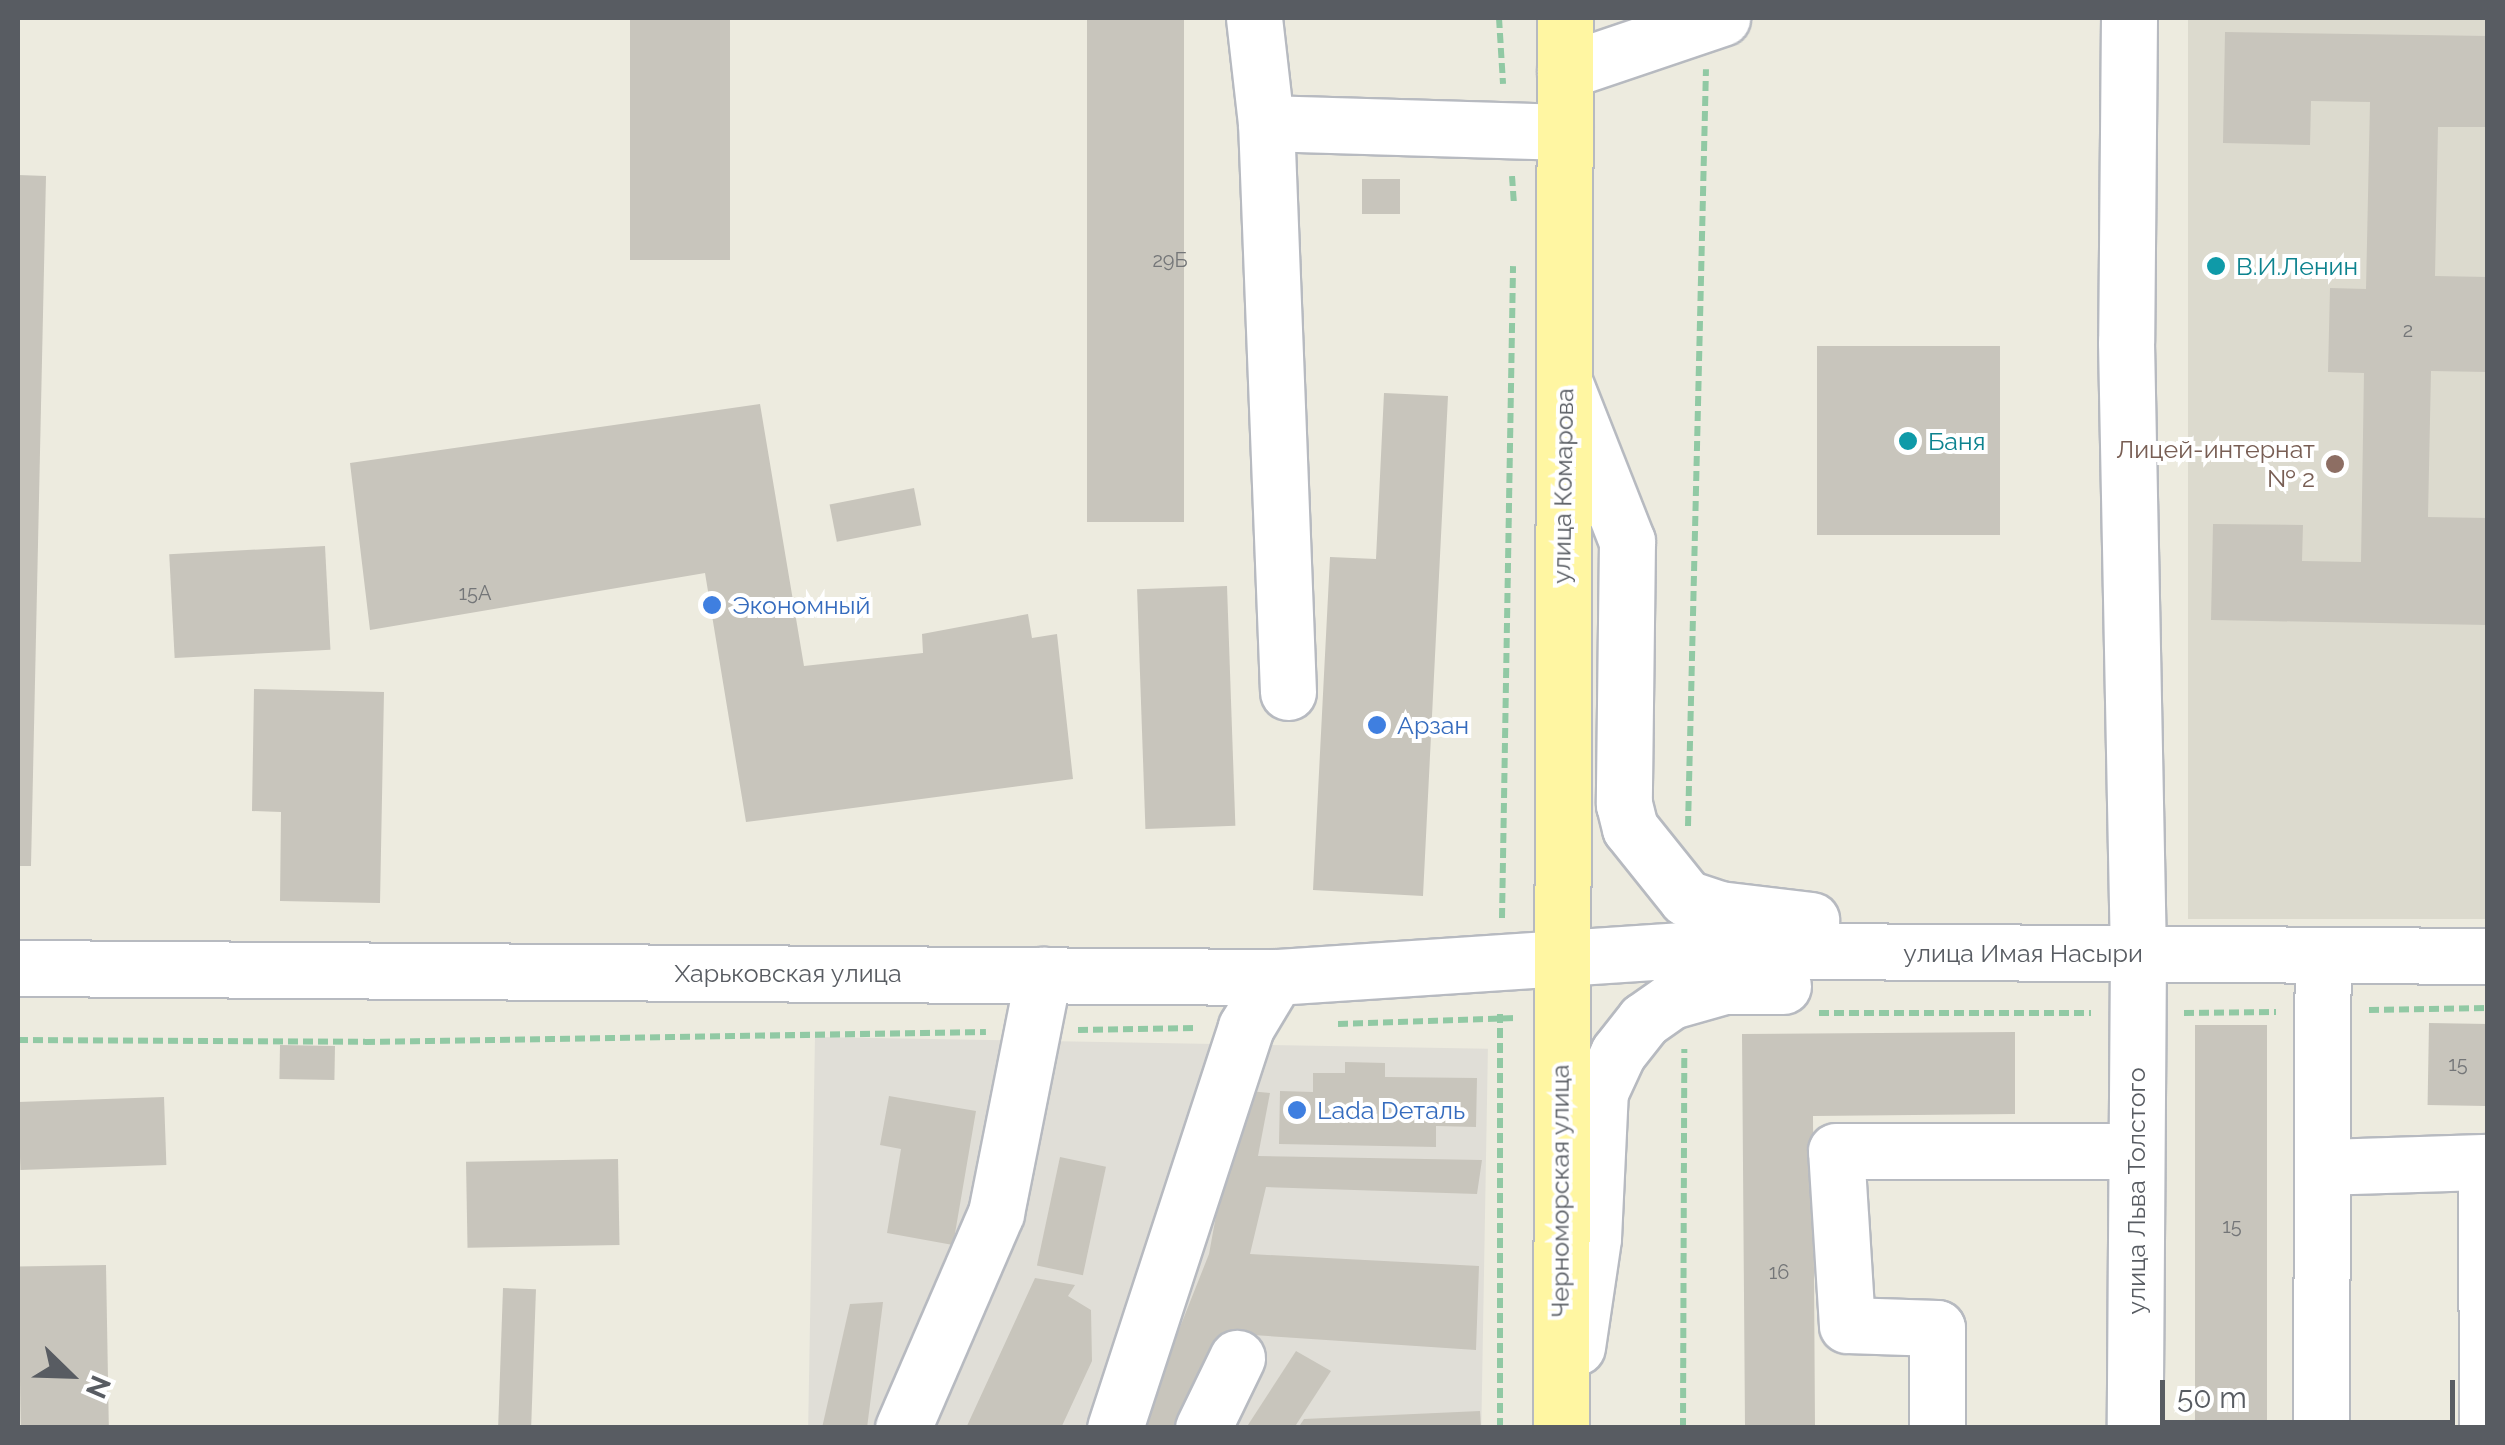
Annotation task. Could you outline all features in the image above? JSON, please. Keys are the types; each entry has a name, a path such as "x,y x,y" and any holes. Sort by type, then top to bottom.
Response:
{"main road":[{"name":"улица Комарова","path":"1558,954 1565,44"},
{"name":"Черноморская улица","path":"1558,954 1561,1420"}],"street":[{"path":"1254,18 1266,124 1288,692"},
{"name":"улица Льва Толстого","path":"2129,18 2126,342 2138,954 2134,1428"},
{"path":"1565,44 1714,20"},
{"path":"1266,124 1565,132"},
{"path":"1564,384 1627,541 1624,804 1646,855 1680,893 1719,909 1776,919 1984,930 2070,952"},
{"path":"1561,1420 1591,1256 1600,1092 1618,1053 1644,1020 1671,1001 1724,986 1986,982 2070,952"},
{"name":"улица Имая Насыри","path":"1558,954 2070,952 2488,956"},
{"name":"Харьковская улица","path":"18,968 1276,978 1558,954"},
{"path":"2322,1428 2324,955"},
{"path":"903,1428 996,1212 1042,975"},
{"path":"1115,1428 1246,1027 1276,978"},
{"path":"1937,1428 1937,1328 1847,1325 1836,1151 2136,1151"},
{"path":"2324,1167 2486,1162 2487,1428"},
{"path":"1202,1428 1237,1358"}],"path":[{"path":"1499,18 1514,225"},
{"path":"1687,846 1714,20"},
{"path":"1502,930 1514,244"},
{"path":"1500,1006 1500,1428"},
{"path":"1802,1013 2488,1008"},
{"path":"1324,1024 1517,1018"},
{"path":"18,1040 366,1042 1246,1027"},
{"path":"1684,1032 1684,1428"}],"shaded area":[{"name":"Лицей-интернат № 2","path":"2188,18 2487,18 2487,919 2188,919"},
{"path":"815,1037 1488,1049 1481,1428 808,1428"}],"building":[{"path":"630,18 730,18 730,260 630,260"},
{"path":"1087,18 1184,18 1184,522 1087,522"},
{"path":"2225,32 2488,36 2488,127 2438,127 2435,276 2488,277 2488,372 2431,371 2428,517 2488,518 2488,625 2211,620 2213,524 2303,525 2302,561 2361,562 2364,373 2328,372 2330,288 2366,289 2370,102 2311,101 2310,145 2223,143"},
{"path":"18,175 46,176 31,866 18,866"},
{"path":"1362,179 1400,179 1400,214 1362,214"},
{"name":"Баня","path":"1817,346 2000,346 2000,535 1817,535"},
{"name":"Арзан","path":"1384,393 1448,396 1423,896 1313,890 1330,557 1376,559"},
{"path":"760,404 804,666 923,653 922,634 1028,614 1032,638 1057,634 1073,779 746,822 705,573 370,630 350,463"},
{"path":"914,488 921,525 837,542 830,504"},
{"path":"325,546 330,650 175,658 169,554"},
{"path":"1227,586 1235,826 1145,829 1137,589"},
{"path":"254,689 384,692 380,903 280,901 281,812 252,811"},
{"path":"2429,1023 2488,1024 2487,1106 2428,1105"},
{"path":"2195,1025 2267,1025 2267,1428 2195,1428"},
{"path":"2015,1032 2015,1114 1813,1116 1815,1428 1745,1428 1742,1034"},
{"path":"280,1045 335,1046 334,1080 279,1079"},
{"path":"1345,1062 1385,1063 1385,1077 1477,1078 1476,1127 1436,1126 1436,1147 1279,1144 1280,1091 1313,1092 1313,1073 1345,1073"},
{"path":"1239,1090 1270,1093 1258,1156 1482,1160 1477,1194 1266,1187 1250,1254 1479,1266 1476,1350 1223,1333 1182,1428 1140,1428 1209,1254"},
{"path":"889,1096 976,1111 953,1245 887,1233 901,1149 880,1145"},
{"path":"164,1097 166,1165 20,1170 18,1102"},
{"path":"1060,1157 1106,1167 1083,1275 1037,1266"},
{"path":"618,1159 620,1245 468,1248 466,1162"},
{"path":"106,1265 109,1428 21,1428 18,1267"},
{"path":"1035,1278 1075,1285 1068,1296 1091,1310 1092,1361 1061,1428 966,1428"},
{"path":"503,1288 536,1289 531,1428 498,1428"},
{"path":"883,1302 867,1428 822,1428 850,1304"},
{"path":"1296,1351 1331,1371 1294,1428 1246,1428"},
{"path":"1480,1411 1481,1428 1298,1428 1304,1419"}],"place":[{"name":"В.И.Ленин","path":"2216,266"},
{"name":"Баня","path":"1908,441"},
{"name":"Лицей-интернат № 2","path":"2335,464"},
{"name":"Экономный","path":"712,605"},
{"name":"Арзан","path":"1377,725"},
{"name":"Lada Dеталь","path":"1297,1110"}]}
